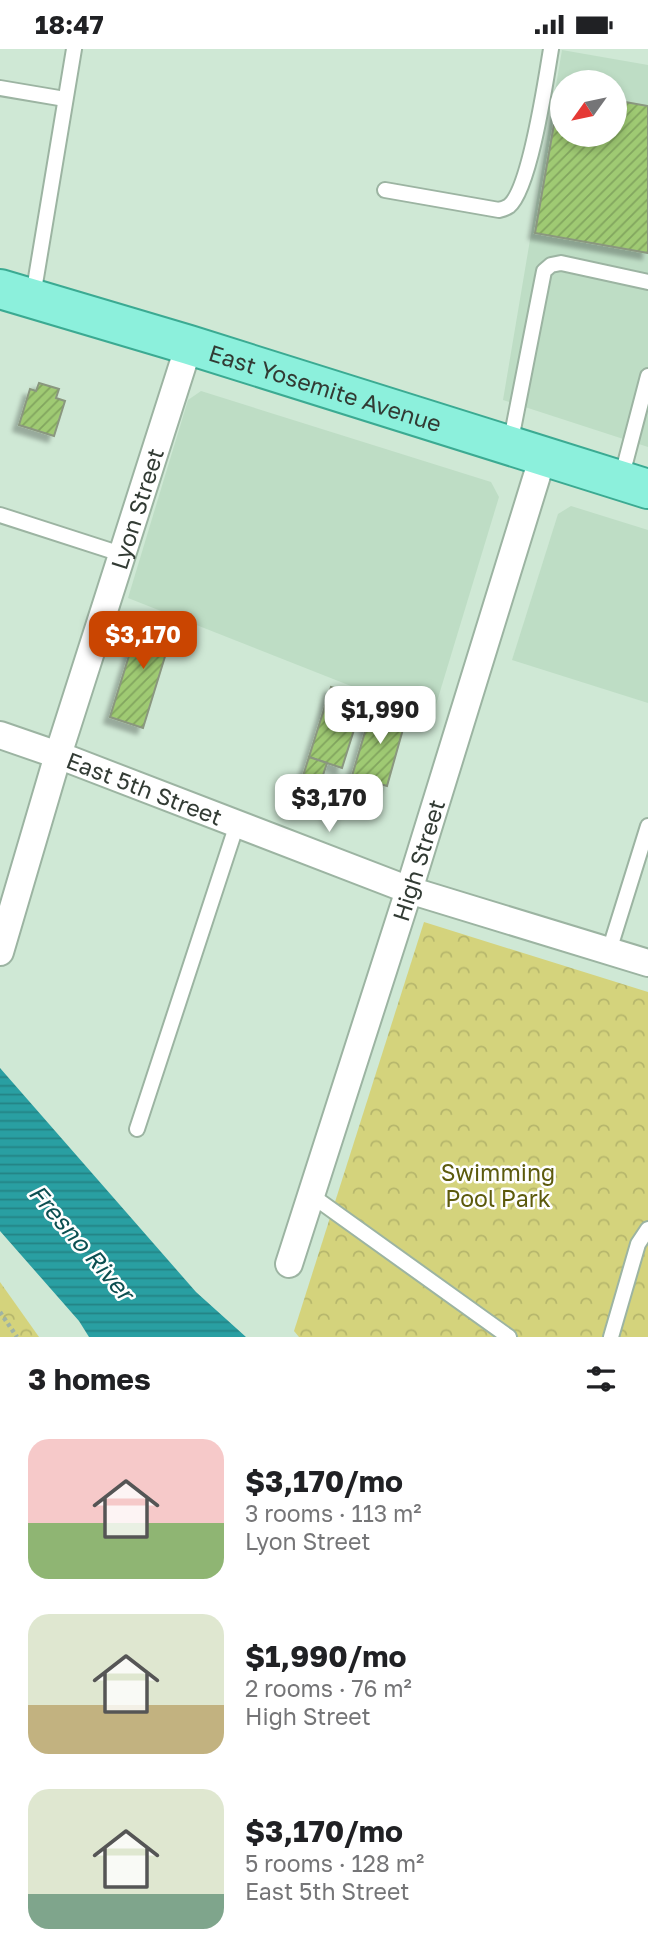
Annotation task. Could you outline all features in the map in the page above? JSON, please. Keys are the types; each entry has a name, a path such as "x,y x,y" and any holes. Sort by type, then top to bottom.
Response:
{"main road":[{"name":"East Yosemite Avenue","path":"16,294 634,484"}],"street":[{"name":"Lyon Street","path":"0,953 58,755 188,345"},
{"name":"High Street","path":"289,1264 409,890 526,450"},
{"name":"East 5th Street","path":"0,736 58,755 409,890 648,963"}],"lane":[{"path":"16,294 65,99 74,49"},
{"path":"385,190 499,210 509,206 519,191 534,143 551,49"},
{"path":"0,87 65,99"},
{"path":"526,450 544,271 551,265 561,263 648,282"},
{"path":"634,484 648,376"},
{"path":"0,515 121,554"},
{"path":"138,1129 237,824"},
{"path":"609,951 648,826"},
{"path":"311,1195 509,1337"},
{"path":"611,1337 638,1244 648,1229"}],"path":[{"path":"0,1312 18,1337"}],"shaded area":[{"path":"562,50 648,65 648,447 503,400 550,121 550,147 627,147 627,70 559,70"},
{"path":"201,391 491,482 499,497 432,718 128,598 188,400"},
{"path":"571,506 648,530 648,703 512,660 558,514"}],"green space":[{"name":"Swimming Pool Park","path":"424,922 648,992 648,1337 299,1337 294,1331"},
{"path":"0,1282 39,1337 0,1337"}],"water":[{"name":"Fresno River","path":"0,1068 196,1292 246,1337 89,1337 79,1321 0,1231"}],"building":[{"path":"627,102 648,106 648,253 535,233 550,147 627,147"},
{"path":"39,383 59,389 56,398 65,401 54,436 19,425 30,389 36,391"},
{"path":"142,614 175,624 143,728 110,717"},
{"path":"331,687 364,698 342,768 309,757"},
{"path":"373,705 407,715 387,786 352,776"},
{"path":"309,757 327,763 321,781 303,776"},
{"path":"352,776 370,782 365,798 347,793"}]}
